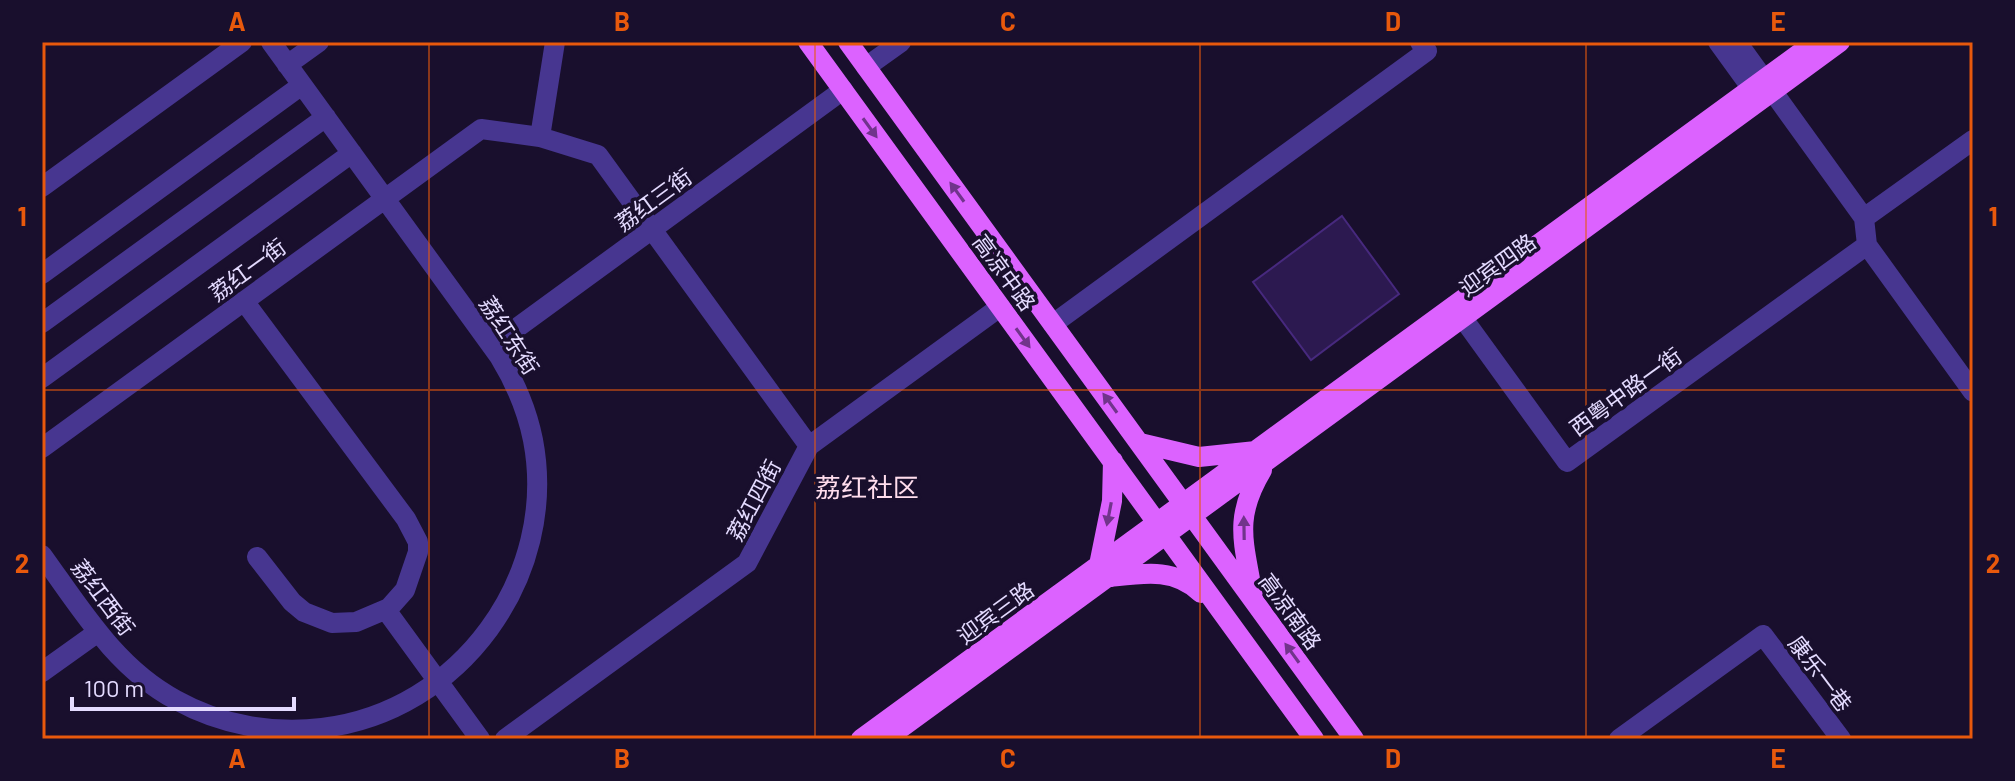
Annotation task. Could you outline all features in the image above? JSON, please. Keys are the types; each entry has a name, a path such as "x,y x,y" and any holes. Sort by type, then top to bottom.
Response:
{"main road":[{"name":"高凉中路","path":"808,42 1113,461 1176,520"},
{"name":"高凉中路","path":"848,42 1140,443 1176,520"},
{"name":"迎宾四路","path":"1762,90 1815,42"},
{"name":"迎宾四路","path":"1176,520 1762,90 1840,42"},
{"path":"1053,379 1079,360"},
{"path":"1140,443 1199,457 1262,456 1250,491 1242,532 1254,601"},
{"path":"1113,461 1112,501 1103,572 1149,573 1189,581 1226,618"},
{"path":"1176,520 1226,618 1314,739"},
{"name":"迎宾三路","path":"861,739 1176,520"},
{"name":"高凉南路","path":"1176,520 1254,601 1354,739"},
{"name":"迎宾三路","path":"886,739 1103,572"},
{"path":"1287,702 1313,683"}],"street":[{"path":"42,187 242,42"},
{"name":"荔红东街","path":"271,42 492,346 511,376 527,418 536,462 535,519 520,574 500,615 472,651 439,682"},
{"path":"287,65 319,42"},
{"path":"555,42 540,137 598,155 809,446"},
{"path":"866,67 901,42"},
{"path":"1053,324 1427,51 1420,42"},
{"path":"1718,42 1762,90 1864,218 1867,245 1973,392"},
{"path":"1737,42 1762,90"},
{"path":"42,274 302,85"},
{"name":"荔红三街","path":"492,346 843,90"},
{"path":"42,323 326,117"},
{"name":"荔红一街","path":"42,448 481,129 540,137"},
{"path":"1864,218 1973,140"},
{"path":"42,378 352,153"},
{"name":"西粤中路一街","path":"1459,312 1567,462 1867,245"},
{"path":"244,301 406,519 418,542 416,560 405,590 386,610 356,622 332,623 318,619 292,602 257,557"},
{"name":"荔红四街","path":"505,739 747,563 809,446 1000,307"},
{"name":"荔红西街","path":"42,555 98,632 138,675 176,700 219,719 264,728 310,729 356,722 399,706 439,682"},
{"path":"386,610 480,739"},
{"path":"42,672 98,632"},
{"name":"康乐一巷","path":"1619,739 1763,635 1841,739"}],"building":[{"path":"1342,216 1399,294 1311,360 1253,282"}],"district":[{"name":"荔红社区","path":"867,486"}]}
